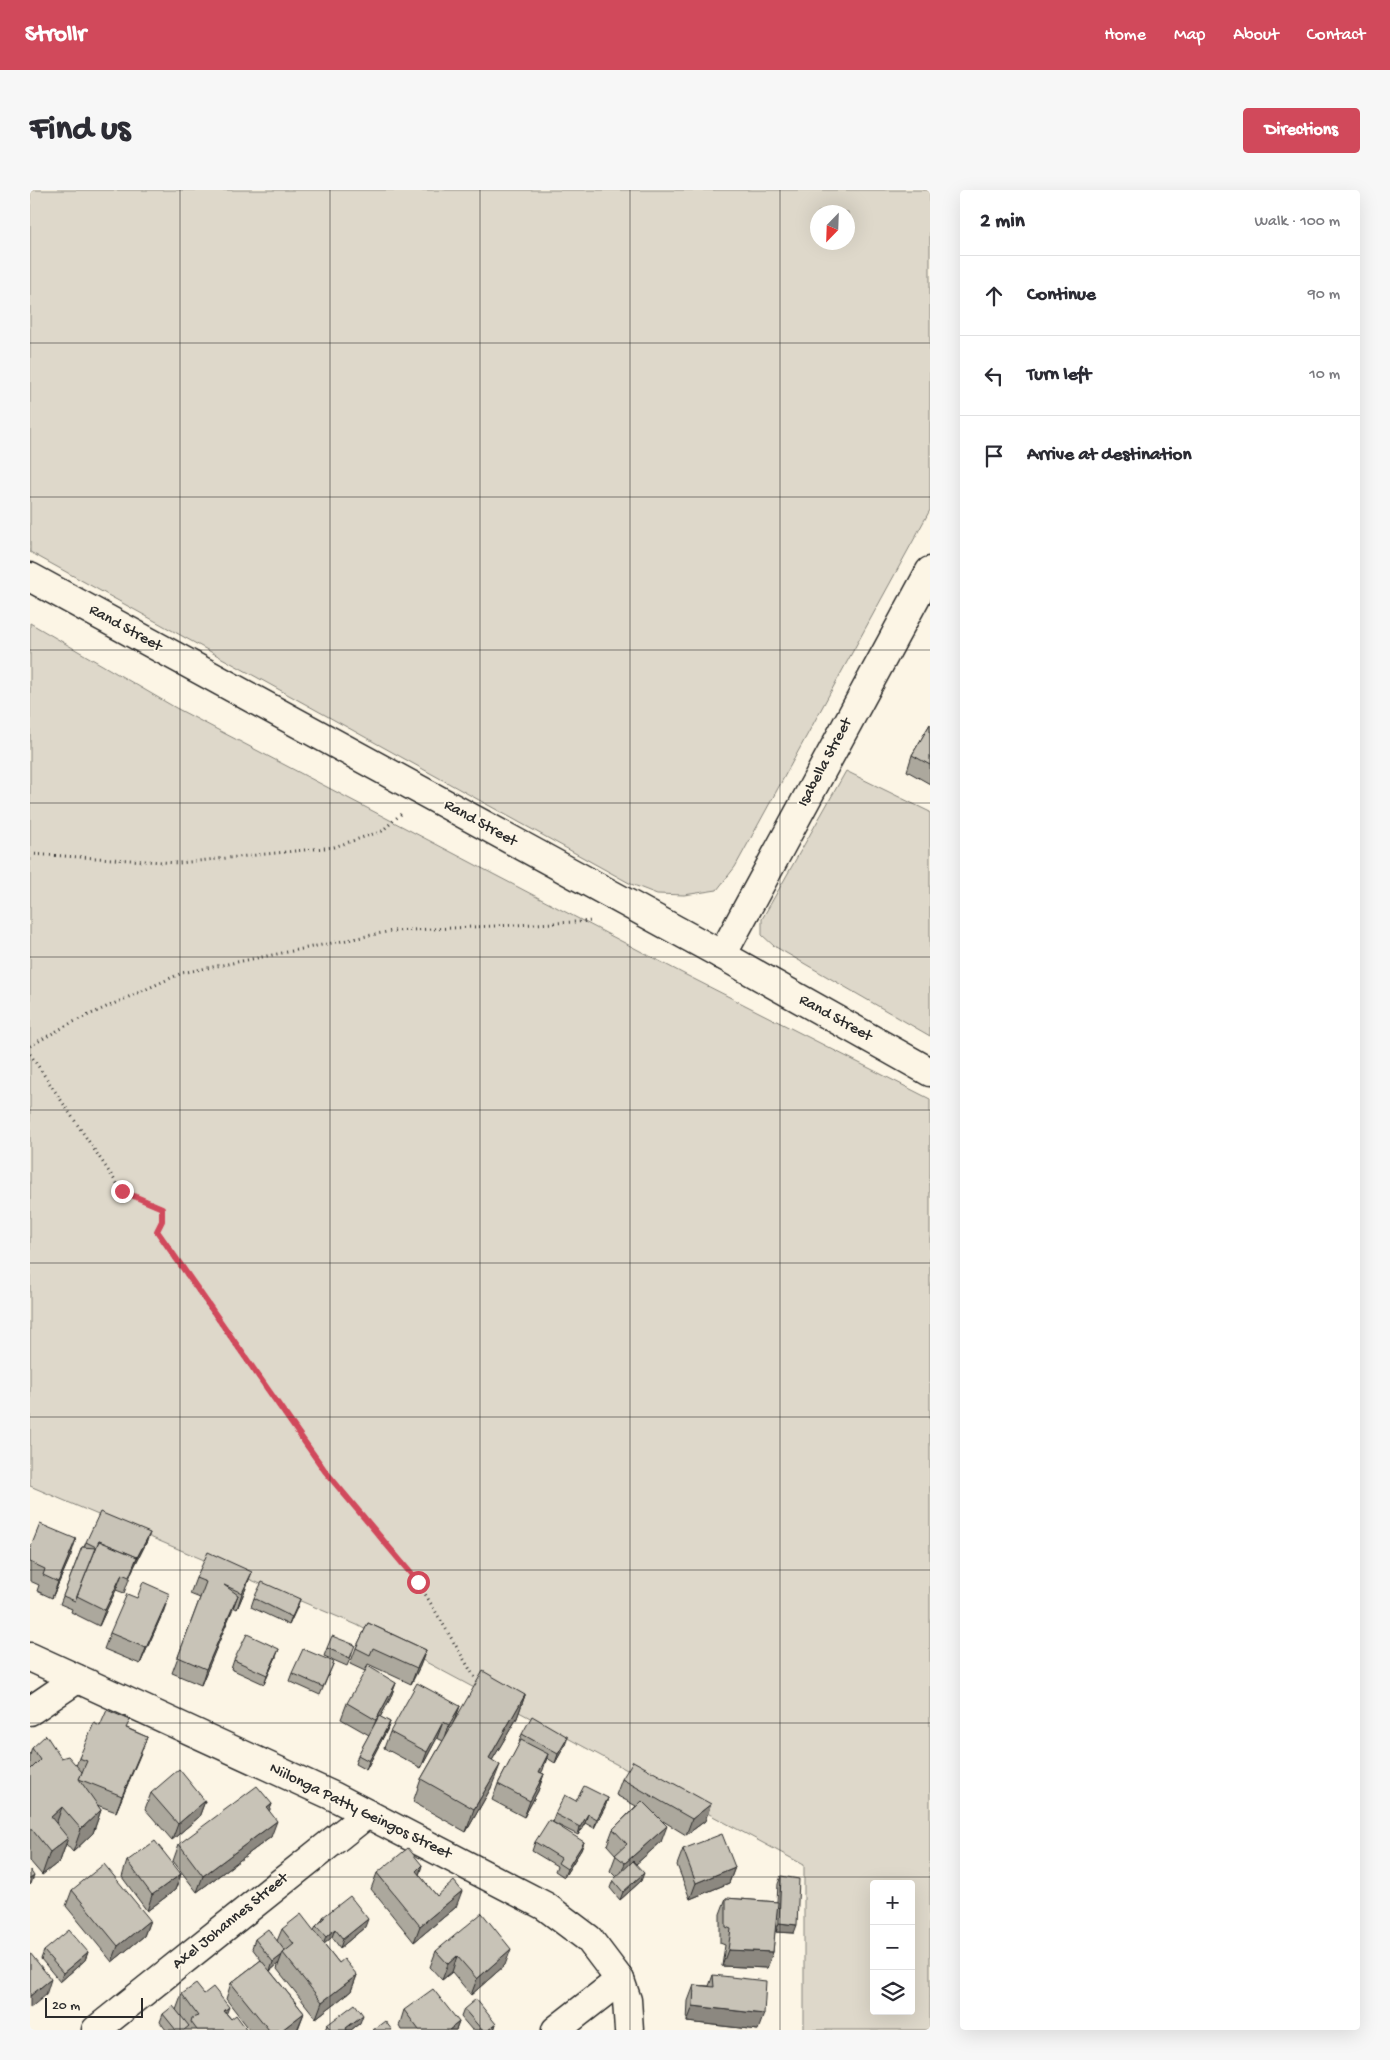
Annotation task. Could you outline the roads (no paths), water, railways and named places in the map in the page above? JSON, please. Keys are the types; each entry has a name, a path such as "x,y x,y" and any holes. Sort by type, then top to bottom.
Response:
{"street":[{"name":"Isabella Street","path":"722,956 930,571"},
{"name":"Rand Street","path":"30,577 930,1072"},
{"name":"Niilonga Patty Geingos Street","path":"30,1657 333,1796 545,1906 589,1938 620,1980 627,2000 628,2030"},
{"path":"30,1711 77,1679"},
{"name":"Axel Johannes Street","path":"96,2030 367,1814"},
{"path":"556,2030 620,1980"}]}
